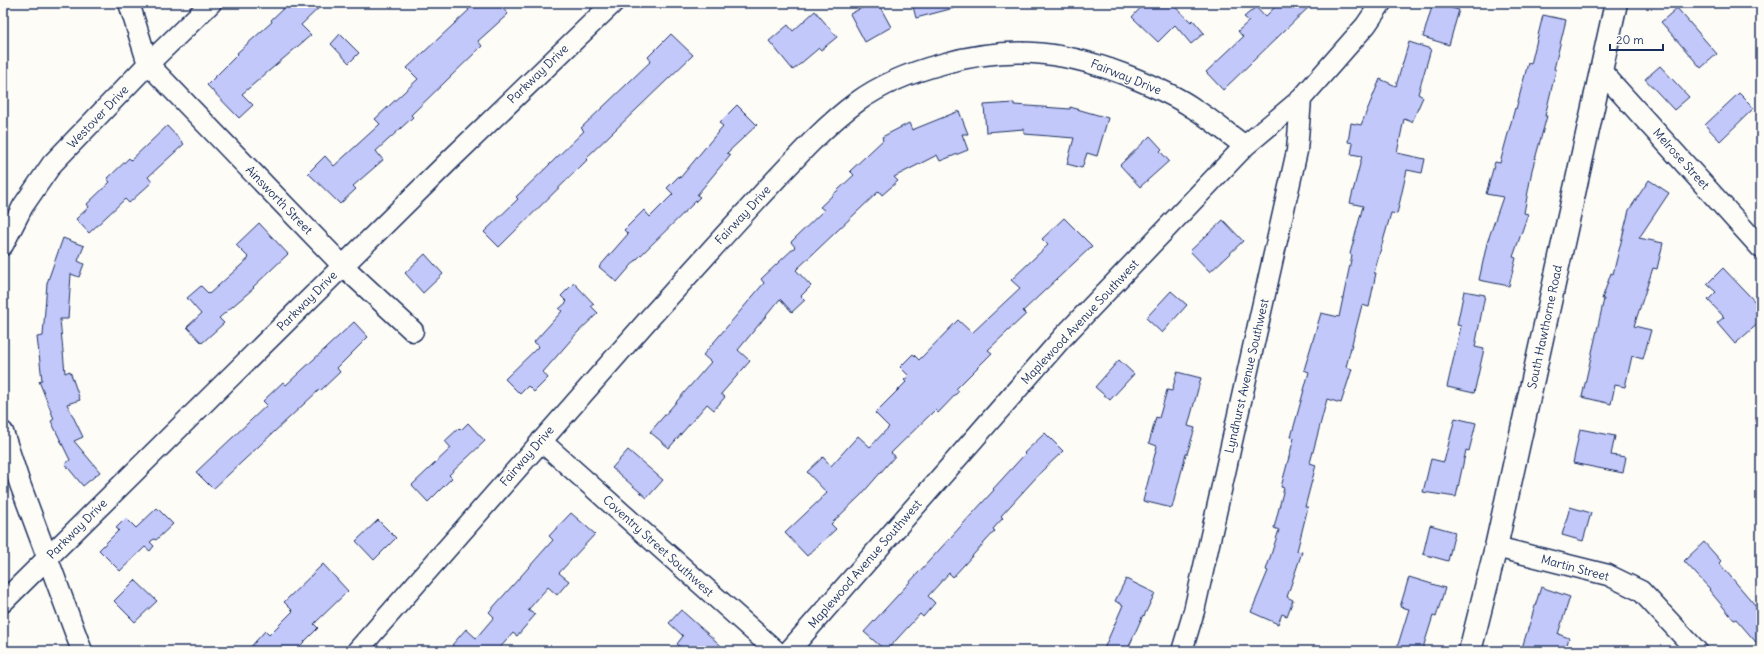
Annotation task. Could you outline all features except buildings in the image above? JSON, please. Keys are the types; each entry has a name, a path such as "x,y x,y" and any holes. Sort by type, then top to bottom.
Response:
{"main road":[{"name":"South Hawthorne Road","path":"1470,651 1496,547 1616,3"}],"street":[{"path":"129,3 148,64"},
{"name":"Westover Drive","path":"3,245 23,206 52,164 148,64 211,3"},
{"name":"Parkway Drive","path":"3,602 450,160 613,3"},
{"name":"Maplewood Avenue Southwest","path":"789,651 1063,337 1245,146 1301,99 1366,25 1380,3"},
{"name":"Fairway Drive","path":"357,651 541,440 711,249 793,161 859,100 886,84 915,71 954,60 1002,52 1032,52 1082,59 1150,84 1192,107 1245,146"},
{"name":"Ainsworth Street","path":"148,64 343,266 413,331"},
{"name":"Melrose Street","path":"1602,71 1761,248"},
{"name":"Lyndhurst Avenue Southwest","path":"1182,651 1196,603 1297,151 1301,99"},
{"path":"3,432 47,558 82,651"},
{"name":"Coventry Street Southwest","path":"541,440 776,651"},
{"name":"Martin Street","path":"1496,547 1608,575 1641,591 1698,651"}]}
